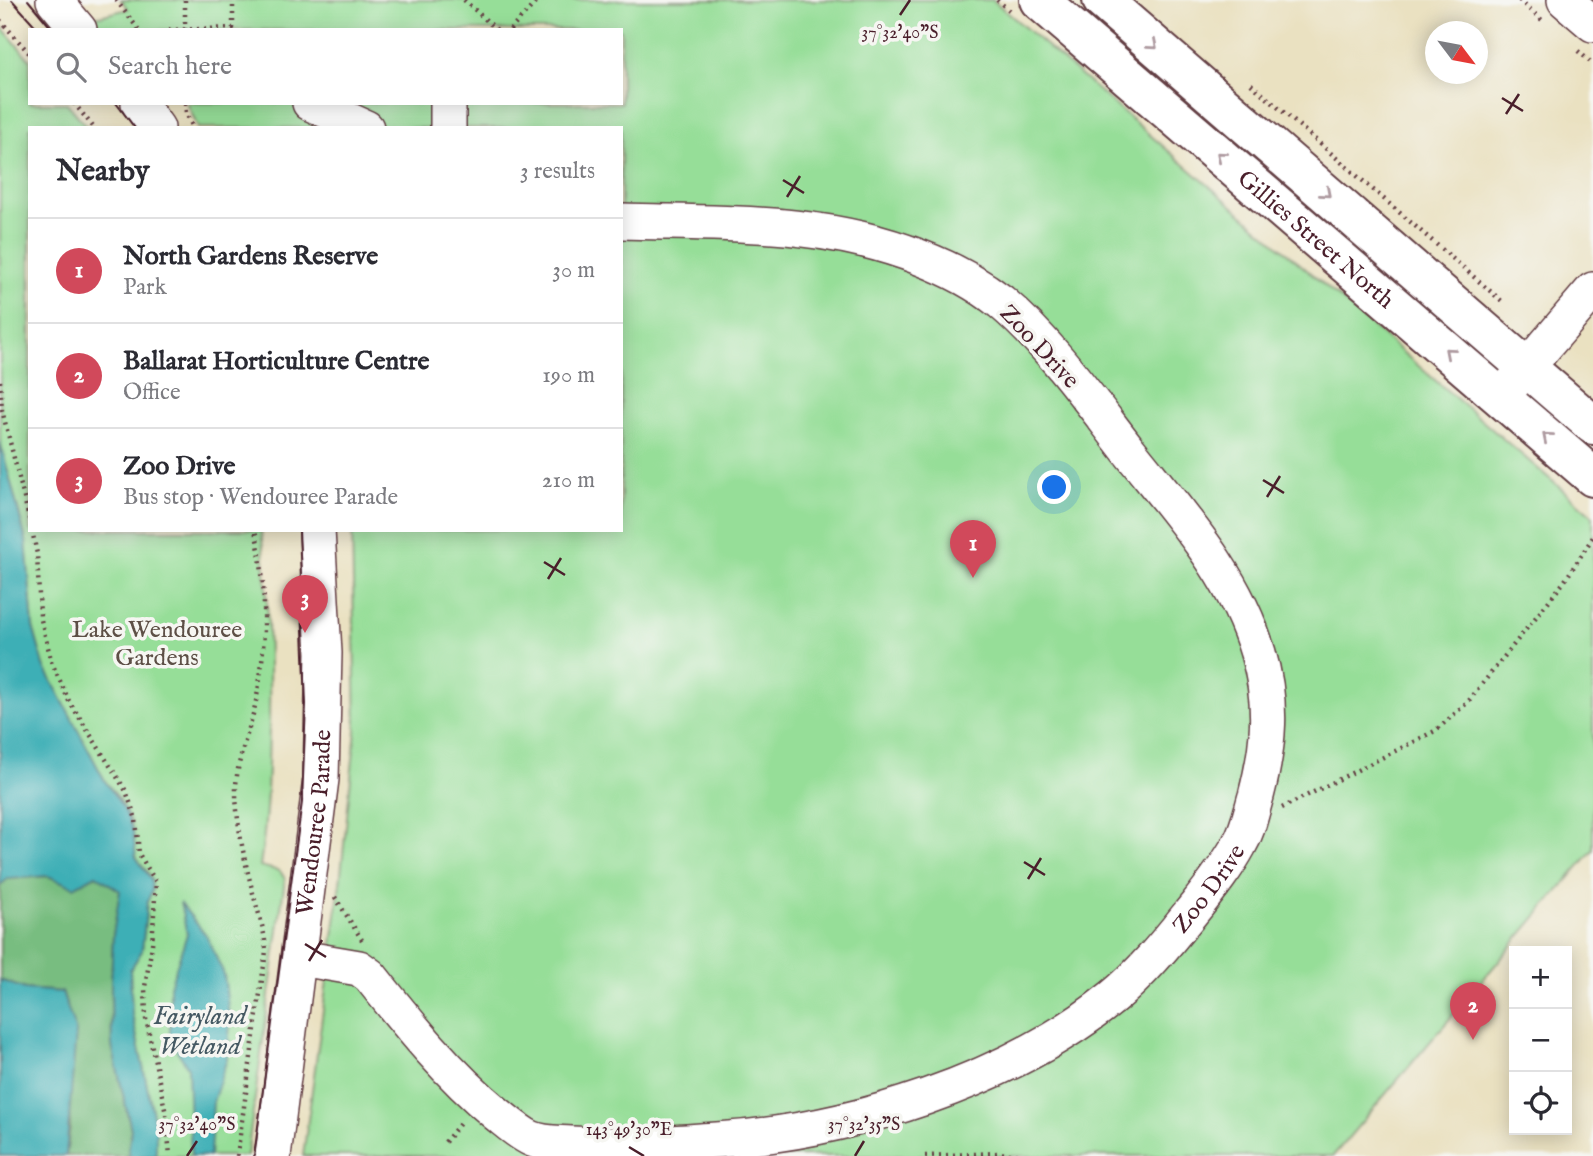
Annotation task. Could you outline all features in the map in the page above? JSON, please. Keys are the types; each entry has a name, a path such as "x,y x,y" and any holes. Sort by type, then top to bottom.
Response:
{"main road":[{"name":"Gillies Street North","path":"1039,0 1593,477"},
{"name":"Gillies Street North","path":"1102,0 1593,425"}],"street":[{"path":"54,0 77,28"},
{"path":"1565,0 1593,24"},
{"path":"140,105 156,126"},
{"path":"314,105 362,126"},
{"path":"447,105 448,126"},
{"name":"Zoo Drive","path":"359,968 370,976 443,1064 474,1095 526,1137 540,1142 603,1146 741,1139 799,1131 864,1117 941,1090 991,1070 1070,1029 1117,994 1162,948 1215,883 1239,846 1248,825 1267,746 1268,702 1258,653 1231,588 1195,532 1075,383 1006,306 947,269 888,245 854,236 773,224 623,221"},
{"path":"1501,397 1593,290"},
{"name":"Wendouree Parade","path":"273,1156 321,779 324,653 317,532"},
{"path":"300,958 359,968"}],"path":[{"path":"116,0 137,28"},
{"path":"185,0 185,28"},
{"path":"233,0 233,28"},
{"path":"464,0 495,28"},
{"path":"512,28 538,0"},
{"path":"0,20 28,52"},
{"path":"1246,80 1511,310"},
{"path":"77,105 92,126"},
{"path":"185,105 192,126"},
{"path":"0,381 2,410 28,514"},
{"path":"32,532 37,554 40,616 52,663 69,701 126,791 136,819 139,854 156,882 152,945 145,987 146,1019 166,1114 170,1156"},
{"path":"237,1156 265,951 265,933 252,890 240,831 236,794 239,757 250,728 258,690 263,637 261,559 256,532"},
{"path":"1248,825 1435,731 1467,703 1564,582 1593,537"},
{"path":"335,896 367,948 359,968"},
{"path":"925,1156 998,1153 1030,1156"}],"green space":[{"path":"121,0 993,0 1593,516 1593,850 1333,1156 303,1156 339,893 356,730 352,532 623,532 623,126 197,126 188,105 623,105 623,28 95,28 93,20 128,9"},
{"name":"Lake Wendouree Gardens","path":"0,25 28,58 28,105 69,105 86,126 28,126 28,532 261,532 267,604 269,703 267,797 260,866 280,871 285,879 247,1156 156,1156 156,1129 132,1014 130,970 142,951 147,902 152,891 149,874 133,849 131,823 117,796 105,781 44,666 33,627 26,540 0,441"},
{"path":"96,875 121,891 113,936 112,1045 131,1129 128,1156 66,1156 70,1126 62,992 25,989 0,980 0,886 7,879 48,876 74,886"}],"water":[{"path":"0,441 26,540 33,627 44,666 105,781 124,809 133,831 136,857 151,879 152,891 147,902 142,951 130,970 132,1014 156,1129 156,1156 128,1156 131,1129 112,1046 113,935 120,891 96,875 74,887 48,876 7,879 0,886"},
{"name":"Fairyland Wetland","path":"180,903 206,935 224,974 230,1024 227,1059 213,1102 210,1156 191,1156 188,1068 170,1039 170,986 187,934"},
{"path":"0,980 25,989 62,992 76,1032 66,1156 0,1156"}],"tram line":[{"path":"12,0 37,28"},
{"path":"28,0 51,28"},
{"path":"118,105 133,126"},
{"path":"254,1156 302,802 306,704 299,532"}],"place":[{"name":"North Gardens Reserve","path":"973,578"},
{"name":"Zoo Drive","path":"305,633"},
{"name":"Ballarat Horticulture Centre","path":"1473,1040"}]}
